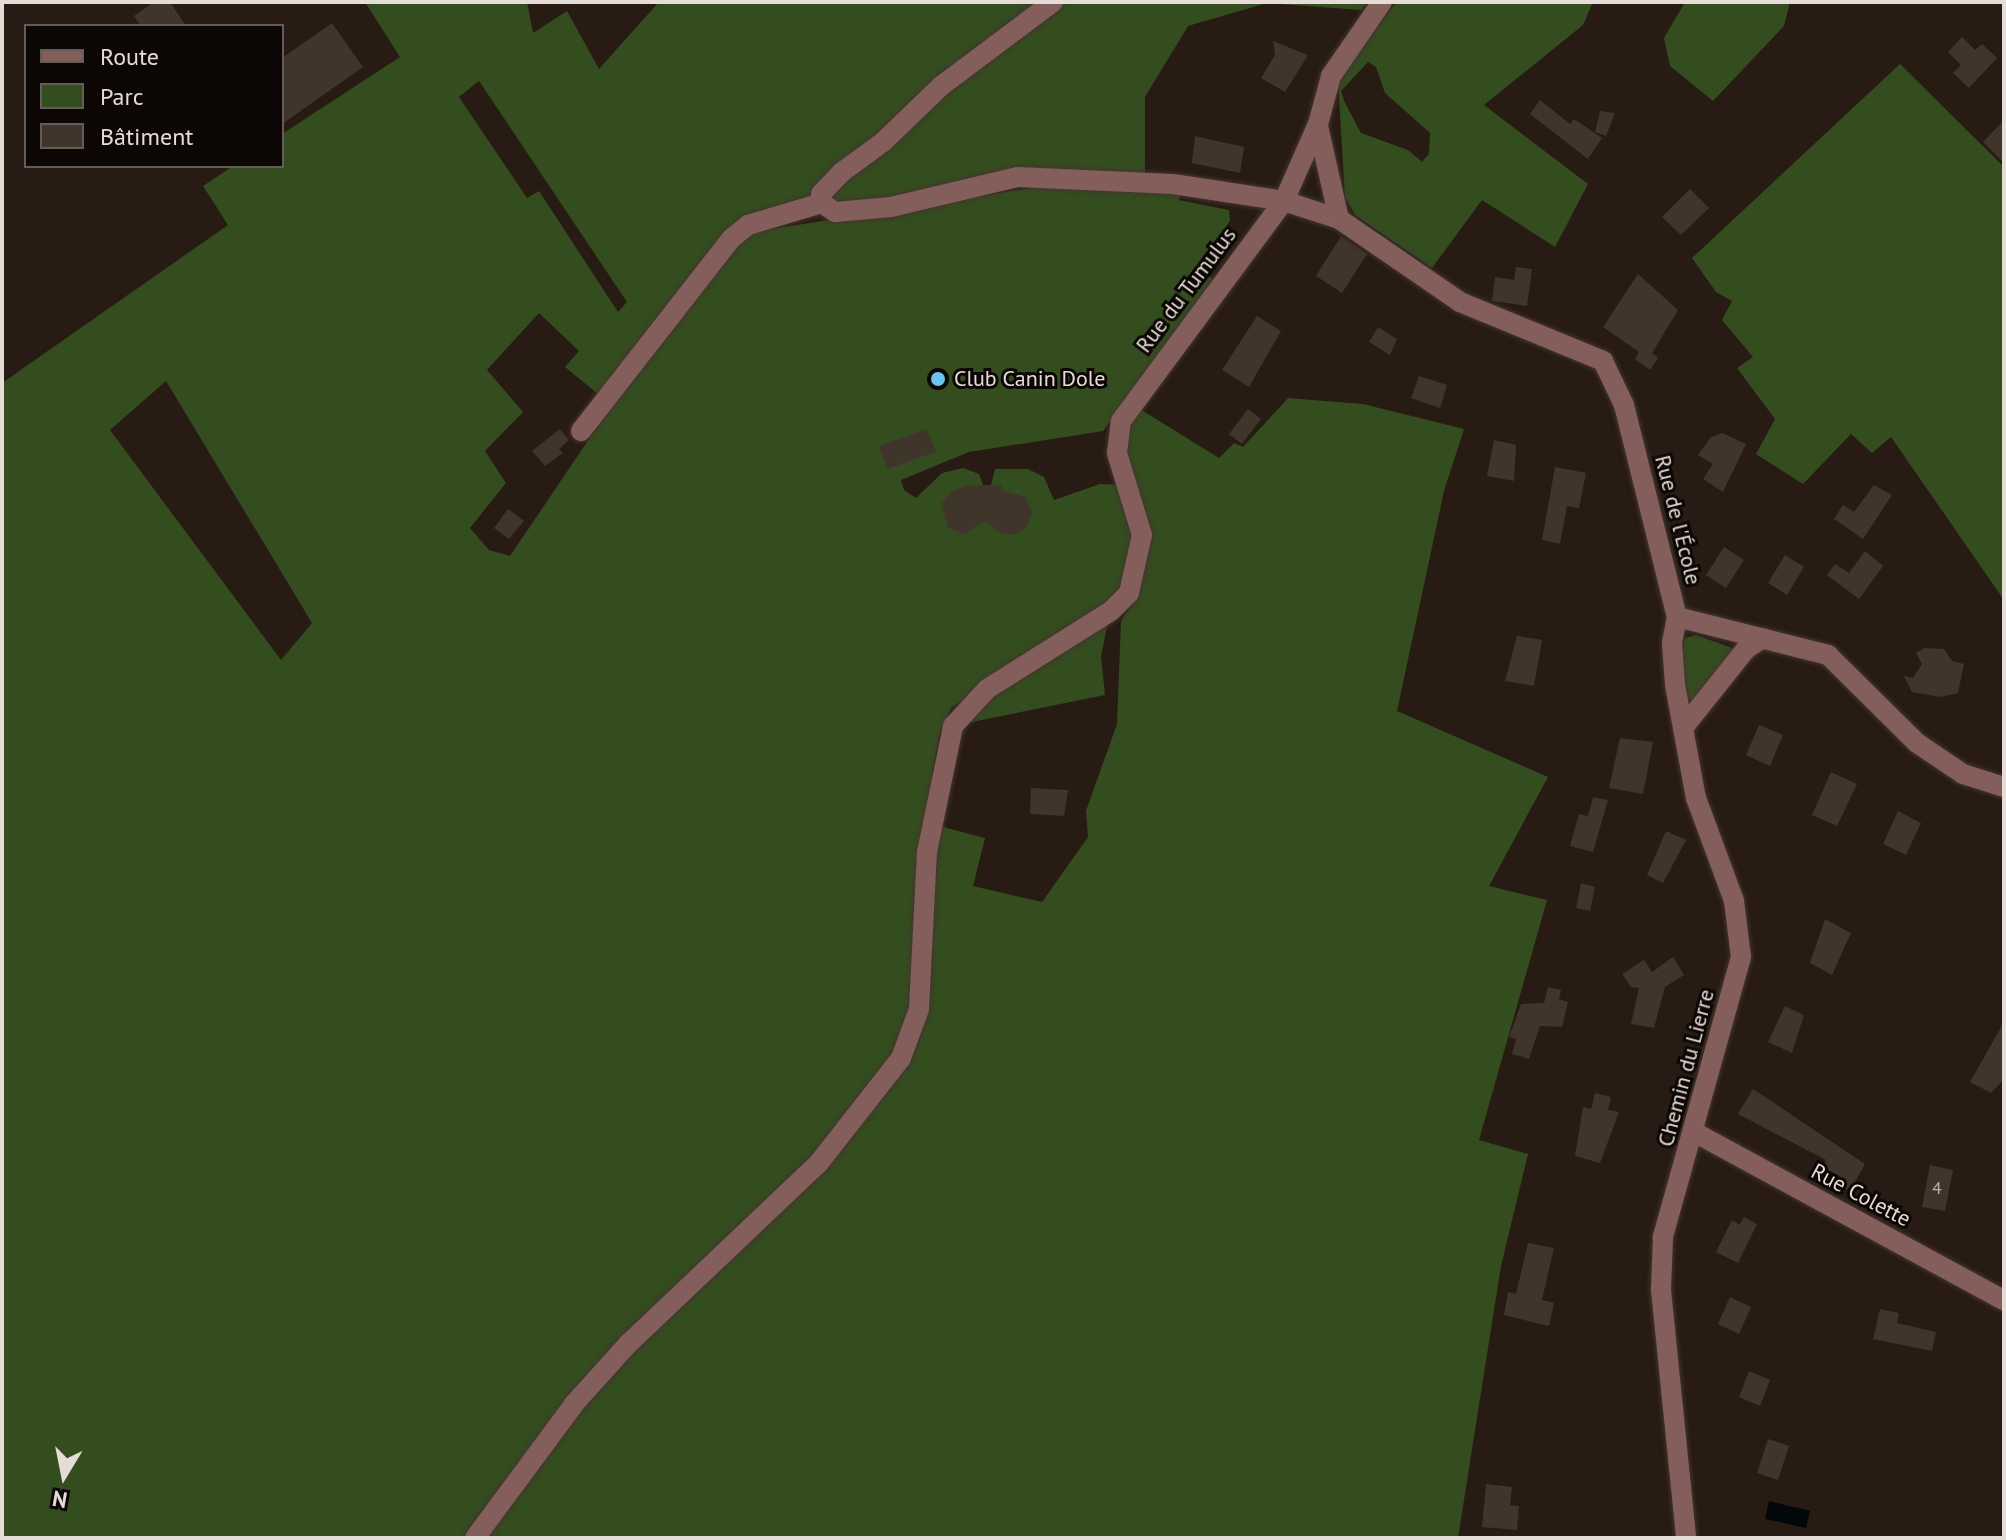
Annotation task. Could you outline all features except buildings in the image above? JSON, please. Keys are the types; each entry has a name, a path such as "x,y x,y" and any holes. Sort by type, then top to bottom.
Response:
{"street":[{"path":"581,431 732,238 748,225 822,203 821,194 842,172 883,142 941,86 1053,2"},
{"name":"Rue du Tumulus","path":"475,1538 574,1404 628,1344 818,1164 901,1058 919,1009 927,852 940,773 953,726 970,702 1111,611 1129,593 1142,535 1117,453 1121,421 1284,201 1318,124 1343,52 1382,2"},
{"path":"1318,124 1322,164 1339,219"},
{"name":"Rue de l'École","path":"822,203 835,212 891,207 1018,177 1173,184 1284,201 1339,219 1460,302 1603,361 1624,405 1677,617 1828,655 1917,743 1963,774 2004,787"},
{"name":"Chemin du Lierre","path":"1677,617 1672,643 1696,798 1734,901 1741,957 1663,1237 1661,1290 1686,1538"},
{"path":"1683,728 1746,649 1763,638"},
{"name":"Rue Colette","path":"1694,1132 2004,1300"}],"green space":[{"path":"365,2 527,2 533,33 567,11 599,69 659,2 1368,2 1361,10 1267,3 1188,26 1145,97 1145,178 1040,172 843,206 820,187 811,200 749,219 598,394 565,367 579,351 539,313 487,370 523,412 485,451 506,483 470,528 489,550 510,556 612,405 738,242 752,232 1044,186 1181,191 1179,200 1229,210 1230,220 1202,272 1213,279 1103,431 969,452 901,480 904,490 916,498 942,473 963,468 979,474 983,485 991,485 995,469 1028,469 1044,477 1054,500 1100,484 1120,485 1136,542 1117,600 951,708 939,736 924,822 985,838 973,886 1042,902 1088,837 1086,811 1117,724 1121,621 1139,595 1142,575 1123,445 1135,406 1219,458 1234,443 1243,447 1288,398 1363,404 1464,429 1444,491 1397,711 1548,777 1489,886 1547,900 1479,1140 1528,1154 1501,1266 1458,1538 2,1538 2,383 228,225 203,186 230,168 284,168 284,133 400,57","holes":["479,81 627,302 618,312 539,191 527,198 459,97","166,381 312,623 281,660 110,430"]},
{"path":"1396,2 1593,2 1583,25 1484,105 1588,184 1555,247 1482,200 1432,268 1355,215 1345,197 1338,81","holes":["1368,62 1376,67 1385,93 1430,133 1429,154 1422,162 1408,150 1361,133 1345,103 1341,91"]},
{"path":"1685,2 1790,2 1784,26 1713,101 1670,66 1664,38"},
{"path":"1900,64 2004,167 2004,600 1891,437 1872,453 1851,434 1803,484 1756,454 1775,419 1737,368 1753,357 1722,320 1732,301 1716,292 1692,258"},
{"path":"1108,622 1101,656 1105,695 962,724 973,709"},
{"path":"1696,635 1735,649 1691,707 1685,705 1681,648 1685,638"}],"shaded area":[{"path":"1769,1501 1810,1511 1806,1528 1765,1519"}],"place":[{"name":"Club Canin Dole","path":"938,379"}]}
